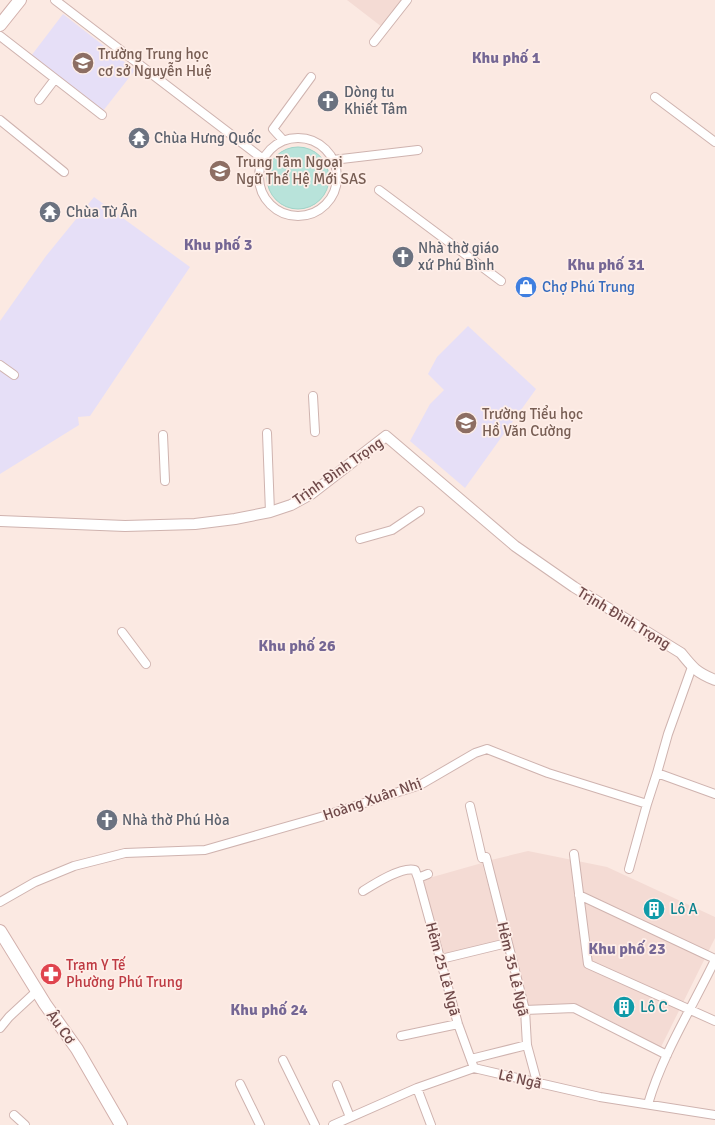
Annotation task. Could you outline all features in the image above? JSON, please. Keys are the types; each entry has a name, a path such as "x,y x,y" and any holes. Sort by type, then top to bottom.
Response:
{"main road":[{"path":"0,25 20,0"},
{"name":"Âu Cơ","path":"0,931 37,991 80,1054 121,1125"}],"street":[{"path":"55,0 263,158"},
{"path":"374,42 407,0"},
{"path":"0,36 102,115"},
{"path":"283,140 273,129 311,77"},
{"path":"40,100 55,79"},
{"path":"655,97 715,142"},
{"path":"0,120 64,172"},
{"path":"306,138 317,143 326,150 333,160 337,178 335,188 326,204 309,214 300,216 288,215 277,210 268,203 262,193 258,181 259,170 263,158 268,151 283,140 306,138"},
{"path":"333,160 418,150"},
{"path":"379,190 501,281"},
{"path":"0,365 14,375"},
{"path":"313,396 315,432"},
{"path":"267,433 270,512"},
{"path":"163,435 165,481"},
{"name":"Trịnh Đình Trọng","path":"0,521 125,526 194,524 235,519 270,512 291,505 311,494 386,436 505,538 572,586 681,653 692,668 715,680"},
{"path":"360,540 392,530 420,511"},
{"path":"122,632 146,664"},
{"path":"629,869 668,734 692,668"},
{"name":"Hoàng Xuân Nhị","path":"0,902 35,882 74,866 111,856 125,853 205,850 324,816 420,785 475,753 487,749 548,773 647,804"},
{"path":"657,773 715,794"},
{"name":"Hẻm 35 Lê Ngã","path":"470,806 525,1010 527,1045 537,1082"},
{"path":"574,854 588,964 715,1021"},
{"path":"363,891 385,877 410,869 415,870 418,878 428,874"},
{"name":"Hẻm 25 Lê Ngã","path":"418,878 458,1024 474,1068"},
{"path":"579,895 715,959 667,1055 653,1087 648,1104"},
{"path":"441,959 507,943"},
{"path":"0,1028 9,1017 37,991"},
{"path":"525,1010 574,1008 667,1055"},
{"path":"401,1036 458,1024"},
{"path":"471,1059 527,1045"},
{"path":"283,1060 315,1125"},
{"path":"334,1125 417,1088 474,1068"},
{"name":"Lê Ngã","path":"474,1068 600,1097 715,1115"},
{"path":"240,1084 260,1125"},
{"path":"337,1085 350,1117"},
{"path":"417,1088 431,1125"},
{"path":"14,1115 26,1125"}],"shaded area":[{"path":"347,0 404,0 382,27"},
{"name":"Trường Trung học cơ sở Nguyễn Huệ","path":"63,14 135,70 103,111 31,56"},
{"path":"94,197 190,267 90,416 78,417 79,425 0,474 0,321 46,256"},
{"name":"Trường Tiểu học Hồ Văn Cường","path":"468,326 536,389 465,488 410,441 430,404 444,390 428,374 437,357"},
{"path":"528,851 607,867 715,917 715,938 661,1047 579,1005 561,1004 528,1006 491,860"},
{"path":"482,863 503,940 443,956 422,880"}],"water":[{"path":"298,147 310,150 320,156 326,166 329,178 326,190 320,200 310,206 298,209 286,206 276,200 270,190 267,178 270,166 276,156 286,150"}],"place":[{"name":"Trường Trung học cơ sở Nguyễn Huệ","path":"83,63"},
{"name":"Dòng tu Khiết Tâm","path":"328,101"},
{"name":"Chùa Hưng Quốc","path":"139,138"},
{"name":"Trung Tâm Ngoại Ngữ Thế Hệ Mới SAS","path":"220,171"},
{"name":"Chùa Từ Ân","path":"50,212"},
{"name":"Nhà thờ giáo xứ Phú Bình","path":"403,257"},
{"name":"Chợ Phú Trung","path":"526,287"},
{"name":"Trường Tiểu học Hồ Văn Cường","path":"466,423"},
{"name":"Nhà thờ Phú Hòa","path":"107,820"},
{"name":"Lô A","path":"654,909"},
{"name":"Trạm Y Tế Phường Phú Trung","path":"51,974"},
{"name":"Lô C","path":"624,1007"}],"district":[{"name":"Khu phố 1","path":"506,58"},
{"name":"Khu phố 3","path":"218,245"},
{"name":"Khu phố 31","path":"606,265"},
{"name":"Khu phố 26","path":"297,646"},
{"name":"Khu phố 23","path":"627,949"},
{"name":"Khu phố 24","path":"269,1010"}]}
